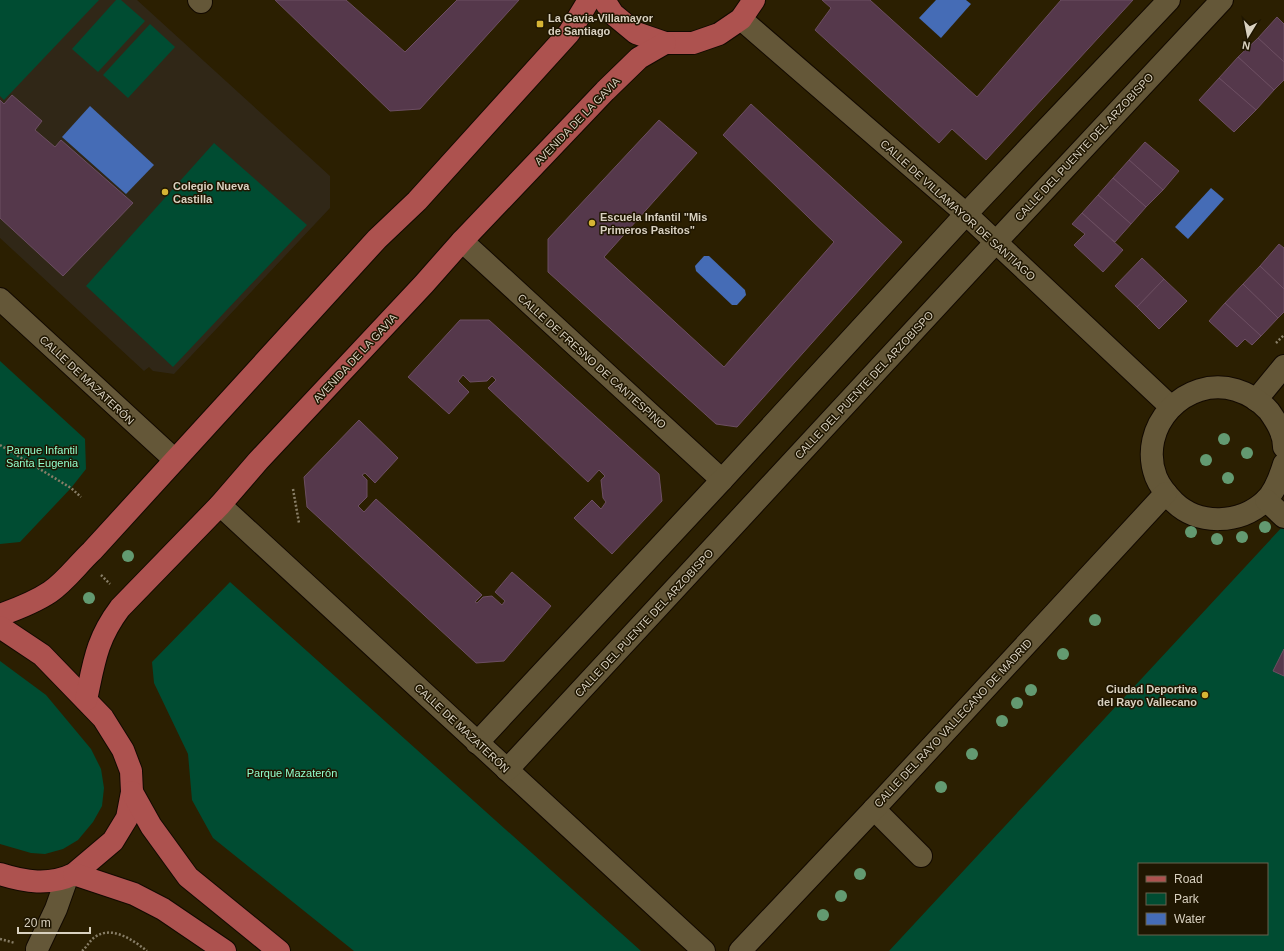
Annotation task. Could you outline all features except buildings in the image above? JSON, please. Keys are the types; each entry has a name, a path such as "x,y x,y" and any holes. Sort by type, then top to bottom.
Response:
{"main road":[{"path":"0,615 39,599 50,592 60,584 92,551 377,239 417,201 569,33 589,0"},
{"path":"604,0 613,14 636,33 665,43 693,43 719,34 741,19 754,0"},
{"name":"AVENIDA DE LA GAVIA","path":"86,700 96,652 103,635 111,620 128,600 220,504 462,241 600,97 639,58 665,43"},
{"path":"0,628 42,656 103,718 123,750 130,771 132,792 127,818 112,842 71,876"},
{"path":"132,792 151,826 188,877 279,951"},
{"path":"0,874 20,880 40,882 71,876 134,894 163,909 225,951"}],"street":[{"path":"478,743 966,214 1169,0"},
{"name":"CALLE DEL PUENTE DEL ARZOBISPO","path":"507,770 1222,0"},
{"name":"CALLE DE VILLAMAYOR DE SANTIAGO","path":"741,19 966,214 1171,407"},
{"name":"CALLE DE FRESNO DE CANTESPINO","path":"462,241 722,480"},
{"name":"CALLE DE MAZATERÓN","path":"0,299 174,460"},
{"path":"1256,400 1284,366"},
{"path":"1284,447 1284,441 1276,422 1263,405 1246,394 1227,388 1207,388 1188,395 1171,407 1160,422 1154,440 1152,459 1156,477 1166,493 1179,507 1196,516 1214,520 1233,518 1251,512 1266,500 1278,483 1284,464"},
{"name":"CALLE DEL RAYO VALLECANO DE MADRID","path":"740,951 874,809 1166,493"},
{"path":"1266,500 1284,517"},
{"name":"CALLE DE MAZATERÓN","path":"220,504 704,951"},
{"path":"874,809 921,856"},
{"path":"33,950 56,909 71,876"}],"path":[{"path":"0,444 71,488 81,497"},
{"path":"293,490 299,523"},
{"path":"98,573 113,586"},
{"path":"82,951 93,938 102,933 115,933 132,940 147,951"}],"shaded area":[{"name":"Colegio Nueva Castilla","path":"0,0 137,0 330,176 330,208 174,374 153,371 149,367 144,371 0,238"}],"green space":[{"path":"0,0 99,0 4,100 0,96"},
{"path":"116,0 121,0 145,21 98,72 72,49"},
{"path":"150,24 175,47 128,98 103,75"},
{"path":"214,143 307,225 173,367 86,286"},
{"name":"Parque Infantil Santa Eugenia","path":"0,361 85,439 86,469 71,488 20,542 0,544"},
{"name":"Ciudad Deportiva del Rayo Vallecano","path":"1284,525 1284,951 889,951"},
{"name":"Parque Mazaterón","path":"230,582 641,951 354,951 213,838 192,800 188,754 154,683 152,662"},
{"path":"0,661 46,695 91,749 101,769 104,788 102,806 93,822 78,840 63,849 45,854 31,853 0,844"}],"water":[{"path":"936,0 966,0 971,4 941,38 919,18"},
{"path":"90,106 154,165 126,194 62,137"},
{"path":"1211,188 1224,199 1188,239 1175,227"},
{"path":"704,256 709,256 745,290 746,295 737,305 732,305 696,271 695,266"}],"place":[{"name":"La Gavia-Villamayor de Santiago","path":"540,24"},
{"name":"Colegio Nueva Castilla","path":"165,192"},
{"name":"Escuela Infantil \"Mis Primeros Pasitos\"","path":"592,223"},
{"name":"Ciudad Deportiva del Rayo Vallecano","path":"1205,695"}]}
